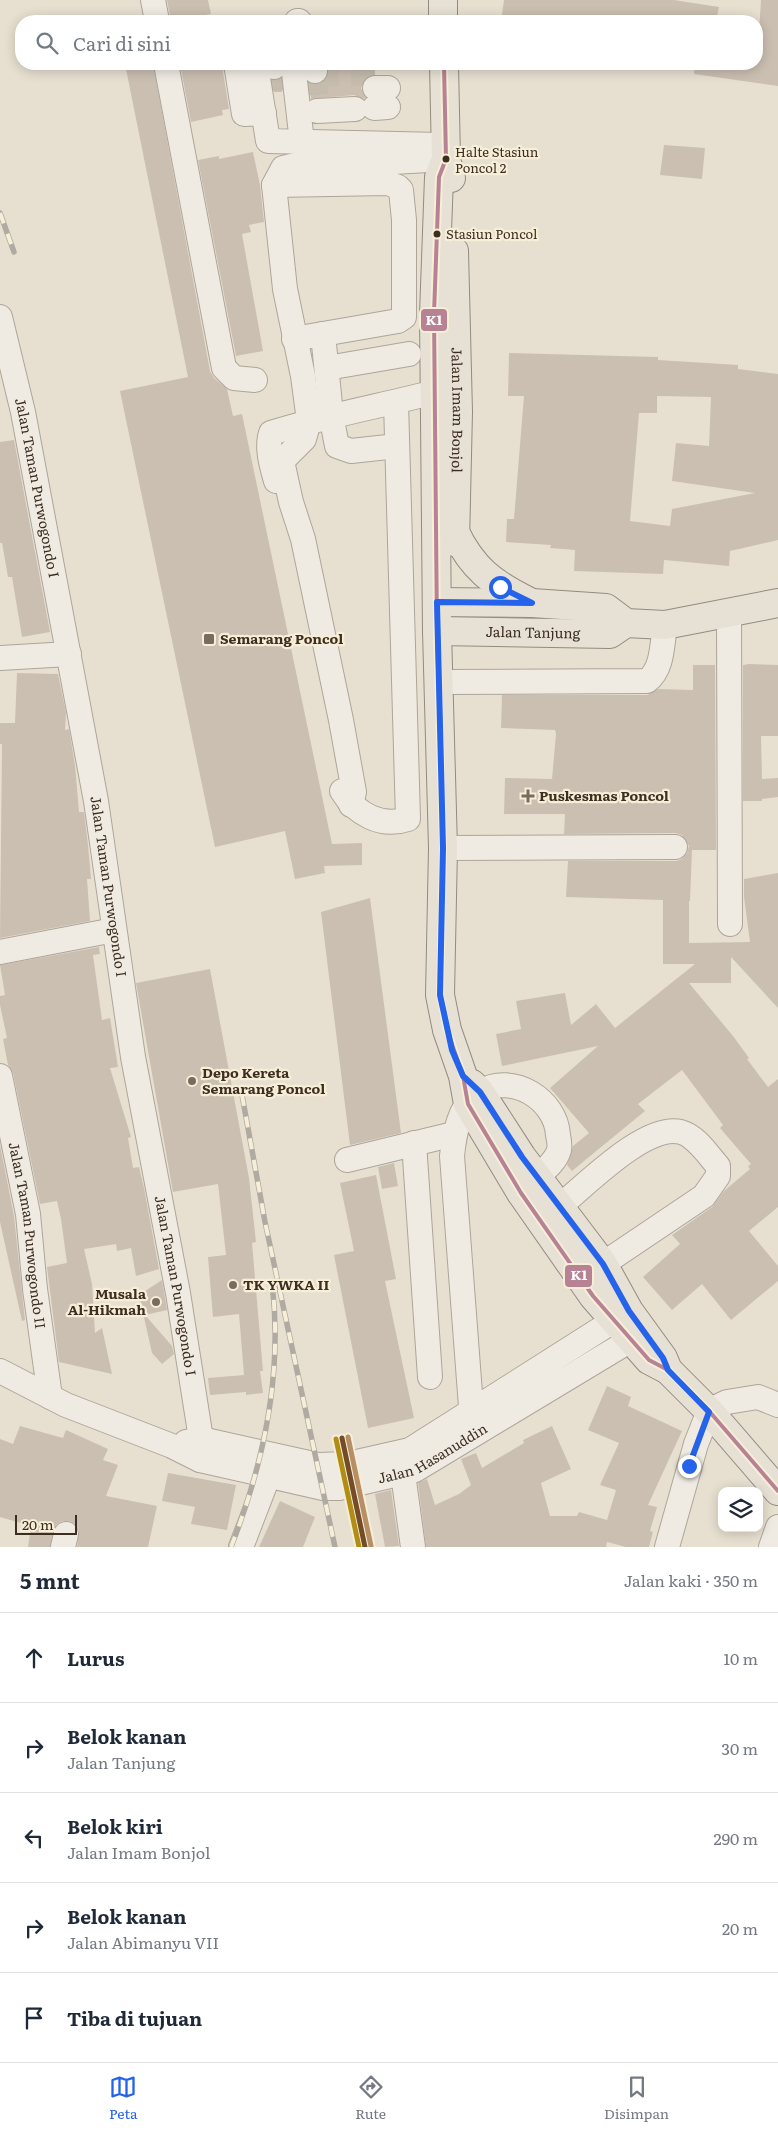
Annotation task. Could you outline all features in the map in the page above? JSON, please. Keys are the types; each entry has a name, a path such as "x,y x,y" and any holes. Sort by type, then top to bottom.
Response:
{"main road":[{"path":"443,0 443,15"},
{"name":"Jalan Imam Bonjol","path":"444,70 446,147 451,176 458,412 455,532 446,602"},
{"name":"Jalan Imam Bonjol","path":"446,147 439,177 434,314 435,392 446,602 446,632 438,682 443,848 440,995 447,1030 470,1091 521,1193 593,1296 630,1326 663,1358 668,1370 709,1412 778,1490"},
{"path":"455,532 466,554 500,587 532,603"},
{"name":"Jalan Tanjung","path":"446,602 532,603 606,608 626,623 665,625 778,603"},
{"name":"Jalan Tanjung","path":"446,632 610,634 626,623"},
{"name":"Jalan Imam Bonjol","path":"470,1091 603,1264 630,1326"}],"street":[{"path":"153,0 156,15"},
{"path":"167,70 224,368 234,378 255,380"},
{"path":"280,70 289,135"},
{"path":"280,70 289,135"},
{"path":"277,92 289,135"},
{"path":"289,135 317,110 377,92"},
{"path":"289,135 446,147"},
{"path":"397,446 352,452 342,450 337,446 320,418 303,376 294,339 285,288 274,185 283,168 313,161 375,163 446,147"},
{"path":"274,185 388,183 401,190 404,220 404,316 398,321 294,339"},
{"name":"Jalan Taman Purwogondo I","path":"0,317 23,412 96,801 134,1057 178,1293 201,1449"},
{"path":"323,334 327,368 320,418 304,439 282,461 291,502 303,539 339,711 354,792 351,805"},
{"path":"327,368 409,354"},
{"path":"301,584 293,540 272,467 269,438 271,433 320,418 396,403 435,392"},
{"path":"313,632 342,792 351,805 364,815 388,822 408,819 396,403"},
{"path":"728,614 730,924"},
{"path":"438,682 647,681 654,676 659,666 665,625"},
{"path":"0,658 69,654"},
{"path":"443,848 675,846"},
{"path":"0,952 114,930"},
{"name":"Jalan Taman Purwogondo II","path":"0,1076 28,1214 50,1397"},
{"path":"472,1422 452,1156 454,1134 470,1091 507,1085 528,1090 549,1108 558,1123 559,1150 549,1166 537,1176"},
{"path":"560,1206 639,1141 656,1133 668,1130 690,1136 718,1166 718,1176 704,1196 603,1264"},
{"path":"347,1160 454,1134"},
{"path":"414,1143 430,1377"},
{"name":"Jalan Hasanuddin","path":"0,1371 50,1397 172,1446 318,1465 333,1465 410,1450 472,1422 630,1326"},
{"path":"667,1547 696,1444 709,1412 727,1402 758,1397 778,1405"},
{"name":"Jalan Hasanuddin","path":"201,1449 268,1477 323,1488 339,1488 415,1470 472,1422"},
{"path":"403,1474 413,1547"},
{"path":"241,1547 268,1477"},
{"path":"771,1547 778,1527"}],"building":[{"path":"167,0 208,0 211,14 205,15 170,15"},
{"path":"504,0 674,0 719,7 717,15 502,15"},
{"path":"761,0 778,0 778,86 694,74 694,70 763,70 763,15 760,15"},
{"path":"126,70 154,70 210,371 214,378 227,389 233,416 242,414 332,844 362,843 362,865 324,866 325,873 295,879 285,831 215,847 120,391 188,377"},
{"path":"181,70 224,70 229,109 222,110 223,115 191,122"},
{"path":"327,70 372,70 372,72 375,72 375,74 368,76 361,88 366,97 364,99 354,95 311,99 309,83 321,83 327,78"},
{"path":"281,79 282,92 274,92 272,80"},
{"path":"664,145 705,148 702,179 660,175"},
{"path":"253,152 260,185 264,222 249,225 251,232 242,234 263,351 236,356 198,160 219,156 219,159"},
{"path":"509,353 658,357 658,360 738,365 738,369 778,374 778,540 730,551 729,566 664,560 663,574 574,571 575,550 550,548 551,545 506,542 507,519 514,519 524,396 508,396","holes":["657,396 711,397 709,446 676,443 672,481 755,493 672,509 670,526 630,521 639,413 657,413"]},
{"path":"14,440 50,632 22,637 12,577 8,577 2,543 0,543 0,442"},
{"path":"693,665 715,665 716,850 692,850 689,943 750,942 744,897 744,879 778,873 778,1008 731,957 731,983 689,983 733,1036 768,1087 778,1079 778,1207 749,1231 778,1266 778,1281 731,1320 702,1284 672,1310 643,1277 680,1244 672,1235 712,1207 724,1191 750,1169 748,1166 751,1164 720,1128 723,1125 682,1070 638,1104 645,1111 572,1171 567,1165 573,1146 589,1133 550,1088 598,1046 502,1066 496,1034 521,1029 516,1001 565,993 571,1025 596,1004 615,1028 695,964 663,964 663,900 566,897 568,861 676,861 682,859 687,853 689,846 682,835 675,833 564,834 565,814 504,814 505,778 552,779 556,734 555,730 501,728 502,695 647,695 658,689 693,690"},
{"path":"743,665 778,665 778,736 761,736 762,779 778,778 778,797 762,799 762,801 743,801"},
{"path":"17,673 58,674 66,713 65,730 69,729 75,765 79,812 84,812 91,879 87,879 90,921 0,938 2,744 0,744 0,723 15,723"},
{"path":"370,898 401,1133 350,1145 321,912"},
{"path":"99,947 100,954 93,955 102,1020 110,1018 118,1067 110,1068 131,1137 128,1138 133,1168 139,1167 159,1269 136,1276 131,1248 117,1251 116,1244 84,1249 92,1284 95,1333 102,1328 112,1374 59,1362 47,1267 67,1263 61,1219 57,1201 40,1204 13,1073 8,1065 3,1039 7,1038 0,1005 0,996 5,995 0,965"},
{"name":"Depo Kereta Semarang Poncol","path":"210,969 249,1178 256,1242 252,1243 263,1371 260,1371 263,1393 246,1395 246,1392 210,1395 208,1378 244,1375 239,1314 213,1317 208,1257 226,1255 218,1184 173,1192 136,983"},
{"path":"0,1145 14,1216 25,1320 22,1321 0,1222"},
{"path":"394,1163 398,1186 382,1189 378,1167"},
{"path":"376,1175 396,1279 385,1281 414,1418 368,1428 334,1255 354,1251 340,1183"},
{"path":"162,1280 167,1310 145,1315 172,1346 174,1354 162,1364 152,1353 139,1295"},
{"path":"607,1386 631,1397 628,1406 682,1431 648,1505 657,1507 650,1531 653,1532 649,1547 626,1547 607,1542 606,1547 426,1547 418,1483 427,1479 435,1505 459,1494 471,1485 461,1459 476,1453 482,1468 524,1443 523,1440 552,1426 571,1469 541,1483 550,1516 577,1516 579,1512 607,1520 616,1490 600,1485 619,1443 588,1430"},
{"path":"20,1426 63,1438 66,1430 108,1449 103,1460 118,1465 106,1496 157,1506 148,1547 77,1547 79,1530 75,1524 69,1521 62,1521 56,1525 50,1547 28,1547 31,1526 0,1517 0,1439 13,1444"},
{"path":"168,1473 236,1485 227,1530 191,1524 195,1507 162,1501"},
{"path":"391,1490 399,1546 385,1547 375,1494"},
{"path":"280,1501 315,1517 303,1547 259,1547"}],"tunnel":[{"path":"274,70 277,92"},
{"path":"315,71 317,108"},
{"path":"315,75 375,73"}],"railway":[{"path":"0,213 14,252"},
{"path":"242,1095 265,1222 335,1547"},
{"path":"231,1547 253,1483 268,1417 273,1384 275,1350 272,1283"}],"transit line":[{"name":"K1","path":"444,70 446,159 439,177 434,314 437,631 443,848 440,995 447,1030 463,1076 468,1104 521,1193 593,1296 649,1360 668,1370 709,1411 778,1491"},
{"path":"348,1437 371,1546"},
{"path":"342,1438 365,1547"},
{"path":"336,1439 359,1547"}],"place":[{"name":"Halte Stasiun Poncol 2","path":"446,159"},
{"name":"Stasiun Poncol","path":"437,234"},
{"name":"Semarang Poncol","path":"209,639"},
{"name":"Puskesmas Poncol","path":"528,796"},
{"name":"Depo Kereta Semarang Poncol","path":"192,1081"},
{"name":"TK YWKA II","path":"233,1285"},
{"name":"Musala Al-Hikmah","path":"156,1302"}],"route":[{"path":"500,587 532,603 437,602 443,848 440,995 447,1030 452,1050 463,1076 480,1092 522,1157 603,1264 629,1311 663,1358 668,1370 709,1412 689,1466"}]}
